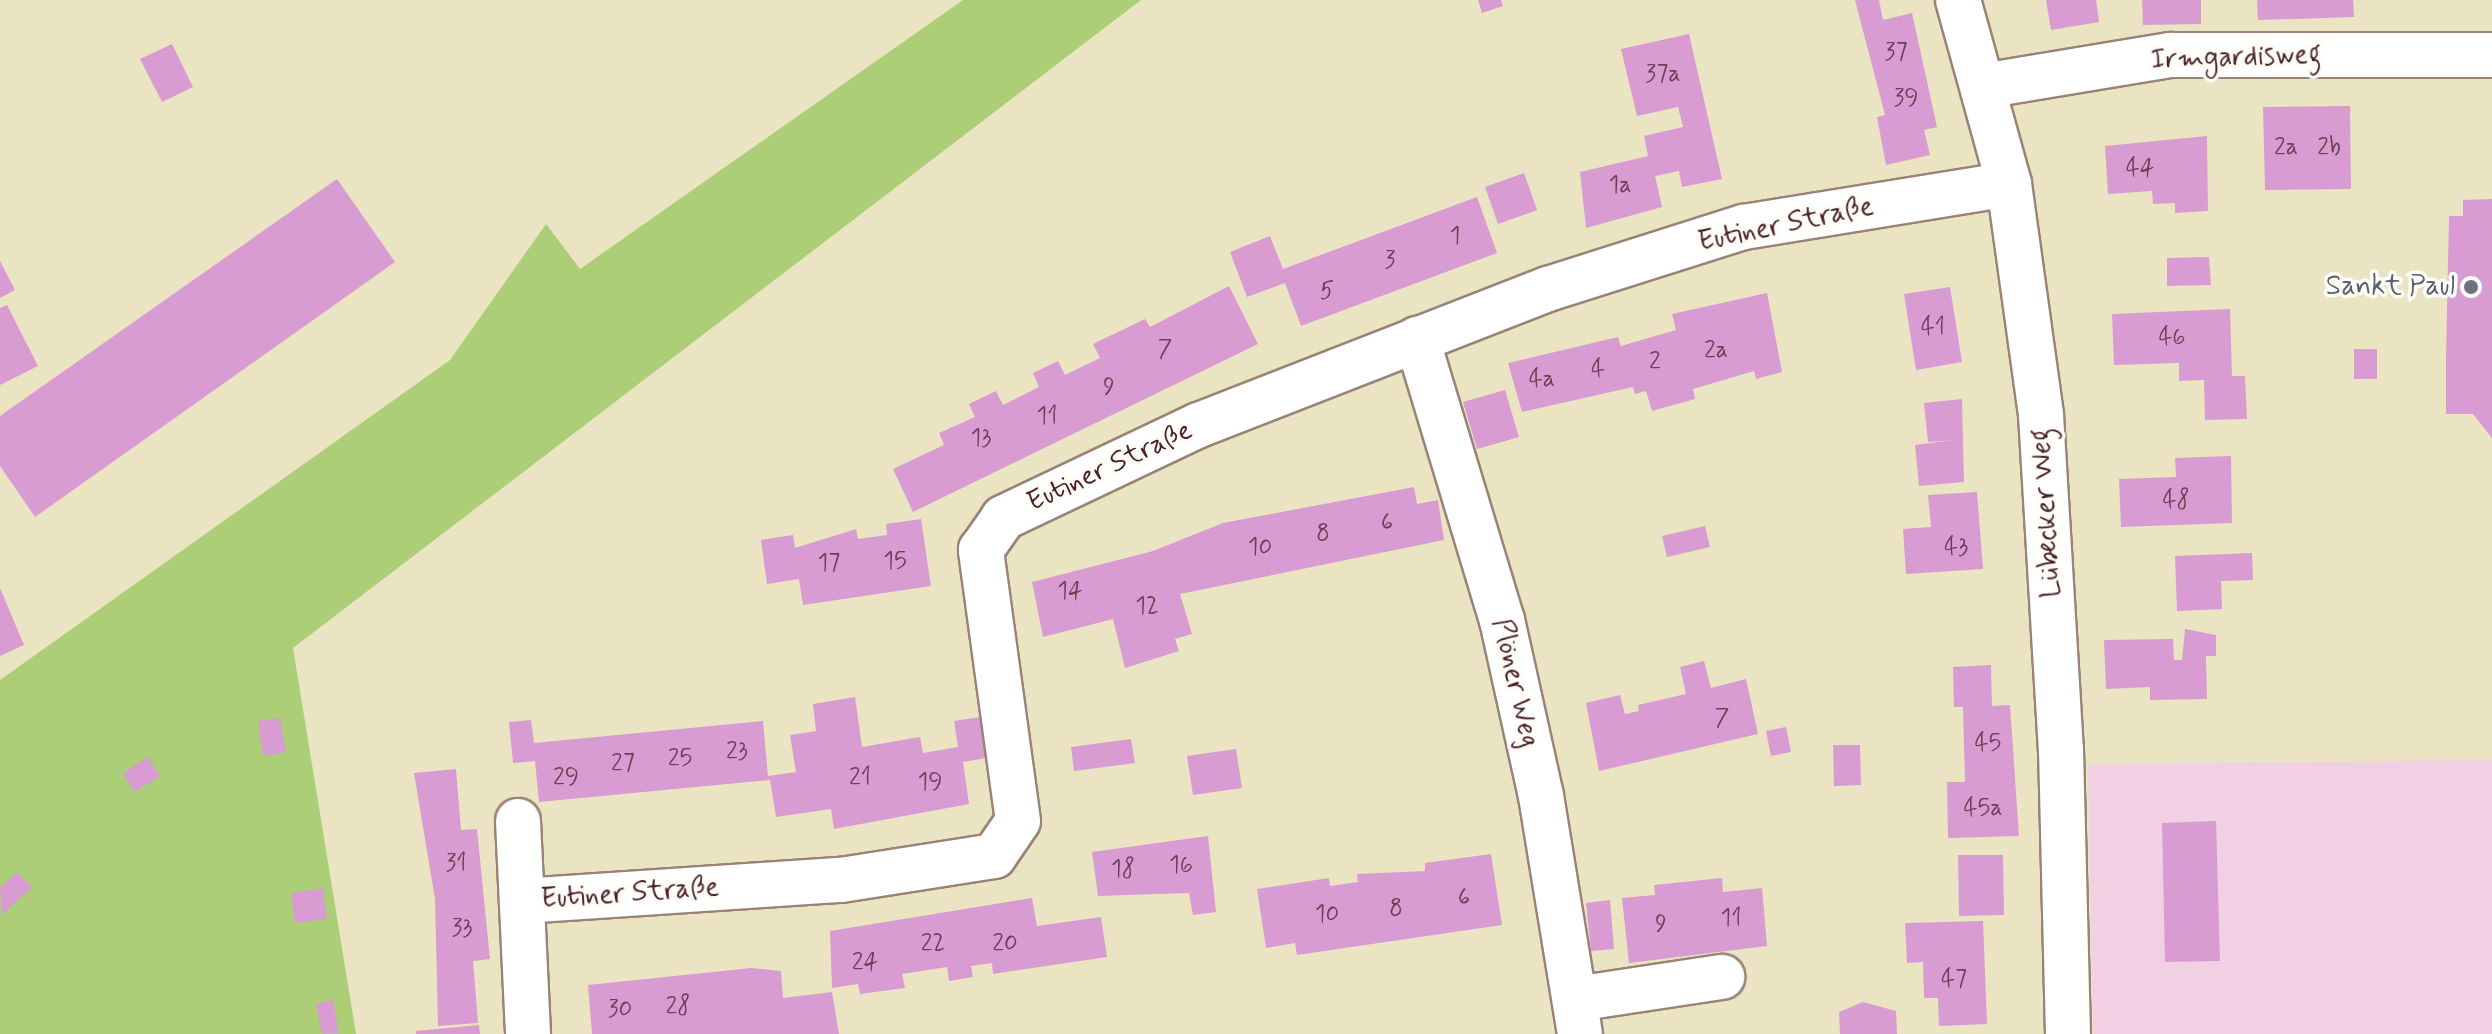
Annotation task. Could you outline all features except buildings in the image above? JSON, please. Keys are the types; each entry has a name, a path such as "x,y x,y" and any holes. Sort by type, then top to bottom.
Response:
{"street":[{"name":"Lübecker Weg","path":"1958,0 2009,184 2041,415 2061,749 2068,1034"},
{"name":"Irmgardisweg","path":"1983,86 2171,55 2492,55"},
{"name":"Eutiner Straße","path":"522,901 841,880 994,856 1018,821 981,550 1003,518 1199,425 1417,339 1744,227 2009,184"},
{"name":"Plöner Weg","path":"1417,339 1502,620 1578,1017"},
{"name":"Eutiner Straße","path":"518,821 528,1022"},
{"path":"1578,1017 1722,977"}],"shaded area":[{"path":"2492,760 2492,1034 2093,1034 2088,764"}],"green space":[{"path":"963,0 1141,0 293,648 356,1034 0,1034 0,680 450,360 546,224 580,269"}],"place":[{"name":"Sankt Paul","path":"2471,287"}]}
